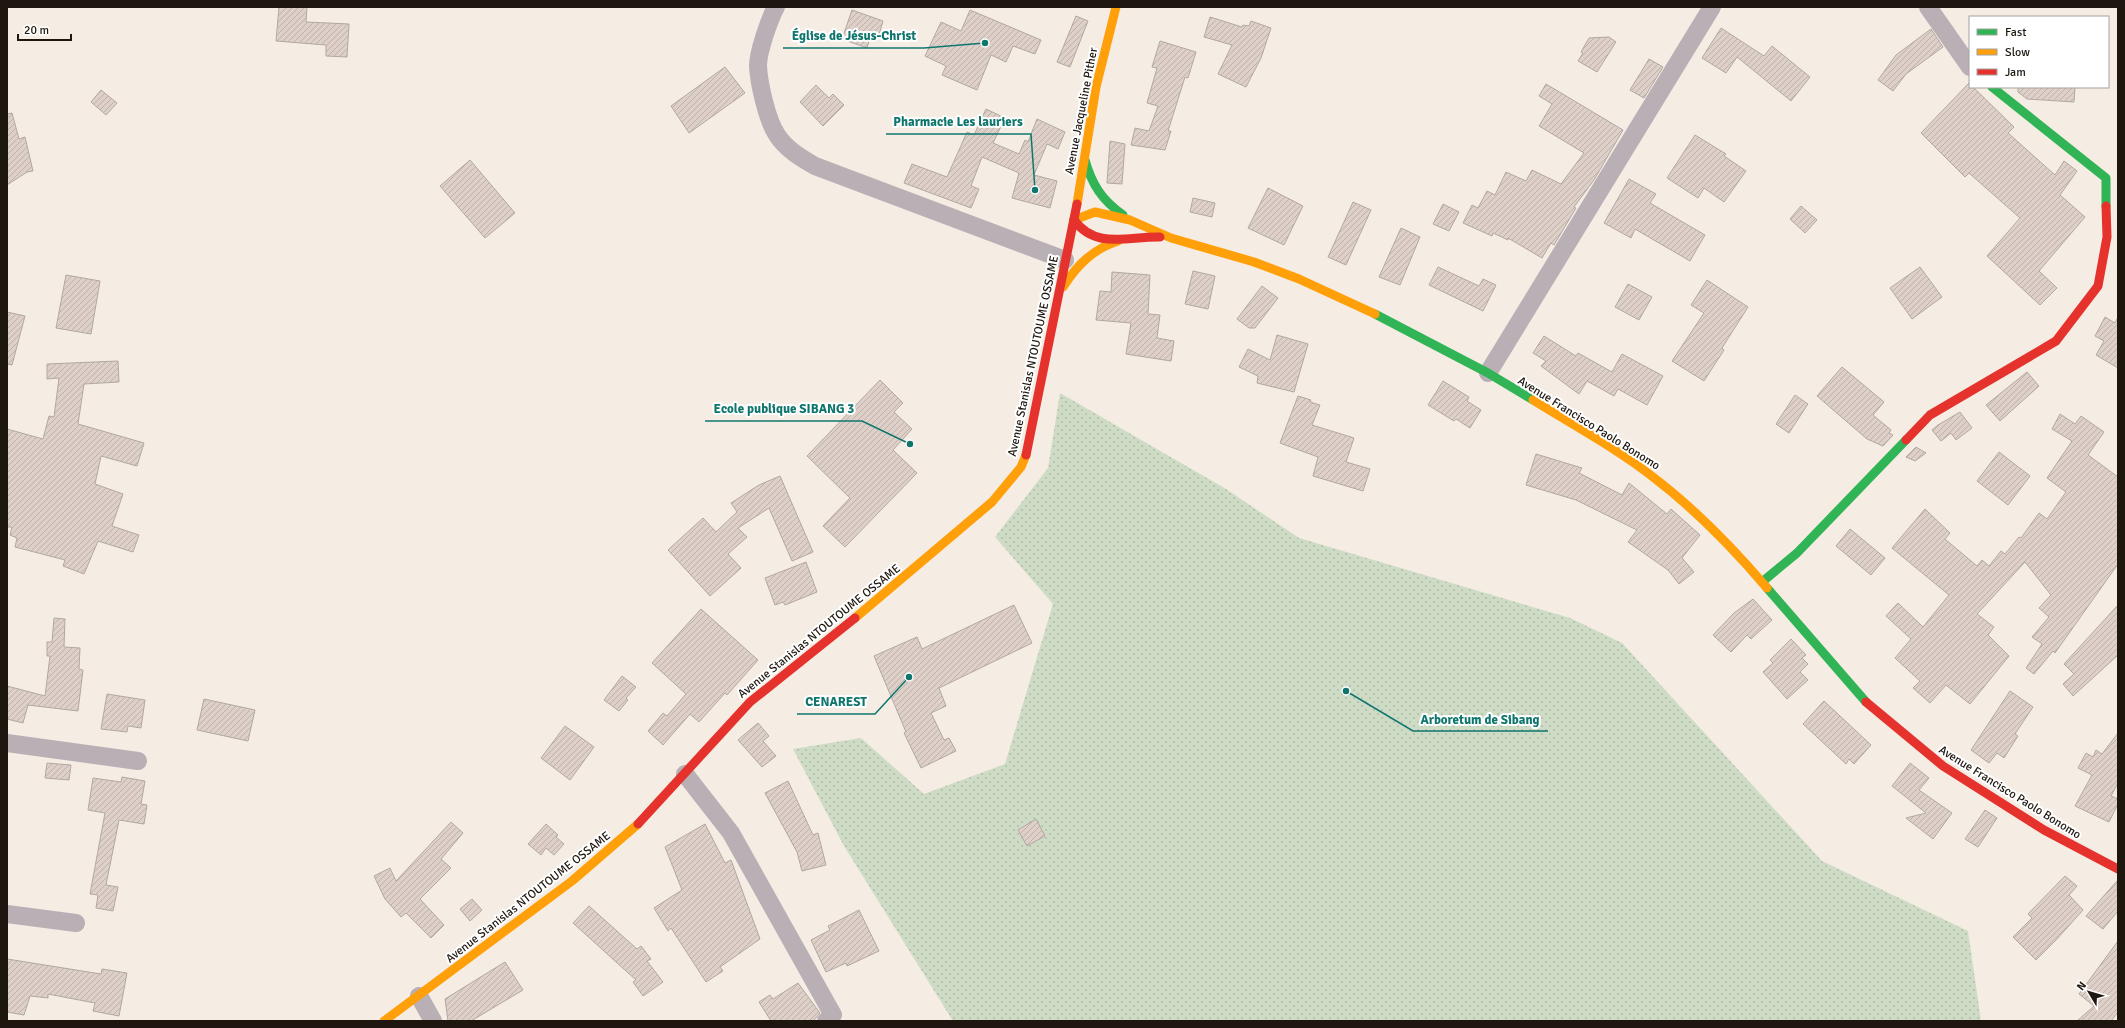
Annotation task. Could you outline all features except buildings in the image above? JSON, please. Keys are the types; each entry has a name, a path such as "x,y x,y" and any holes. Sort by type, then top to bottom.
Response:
{"street":[{"path":"776,7 769,20 758,65 769,115 777,135 795,154 815,166 1065,260"},
{"name":"Avenue Jacqueline Pither","path":"1074,220 1096,87 1116,7"},
{"path":"1488,372 1712,7"},
{"path":"1928,7 1969,66"},
{"path":"1762,582 1797,553 1930,415 2056,341 2098,286 2107,238 2106,178 1993,88"},
{"path":"1084,153 1094,189 1101,199 1130,220"},
{"path":"1095,212 1106,213 1130,220 1171,238 1149,236 1096,239 1079,229 1074,220 1095,212"},
{"name":"Avenue Stanislas NTOUTOUME OSSAME","path":"384,1021 572,881 638,824 750,702 937,550 1006,487 1021,467 1026,451 1074,220"},
{"path":"1059,293 1077,266 1089,255 1105,245 1126,238"},
{"name":"Avenue Francisco Paolo Bonomo","path":"1171,238 1254,262 1299,279 1392,322 1488,372 1598,440 1653,477 1695,512 1762,582 1859,696 1921,749 1943,766 2044,830 2118,869"},
{"path":"7,743 138,761"},
{"path":"685,774 731,833 833,1015 826,1021"},
{"path":"7,914 76,923"},
{"path":"419,996 433,1021"}],"green space":[{"path":"1060,393 1226,489 1299,538 1570,618 1622,643 1822,861 1968,931 1981,1021 953,1021 844,846 793,749 861,738 924,794 1005,764 1053,604 995,537 1048,468"}],"traffic: fast":[{"path":"1993,88 2106,178 2106,206"},
{"path":"1085,160 1091,177 1099,191 1109,204 1123,215"},
{"path":"1375,314 1488,373 1533,400"},
{"path":"1762,582 1797,553 1906,440"},
{"path":"1767,588 1866,702"}],"traffic: slow":[{"path":"1077,204 1096,87 1116,7"},
{"path":"1074,220 1095,212 1130,220 1171,238 1254,262 1299,279 1375,314"},
{"path":"1063,287 1080,265 1093,253 1118,241"},
{"path":"1533,400 1624,456 1669,489 1741,558 1767,588"},
{"path":"855,618 992,502 1021,467 1026,455"},
{"path":"384,1021 572,881 638,824"}],"traffic: jam":[{"path":"1026,455 1077,204"},
{"path":"1906,440 1930,415 2056,341 2098,286 2107,237 2106,206"},
{"path":"1074,220 1092,235 1102,238 1125,239 1160,237"},
{"path":"638,824 750,702 855,618"},
{"path":"1866,702 1943,766 2044,830 2118,869"}],"place":[{"name":"Église de Jésus-Christ","path":"985,43"},
{"name":"Pharmacie Les lauriers","path":"1035,190"},
{"name":"Ecole publique SIBANG 3","path":"910,444"},
{"name":"CENAREST","path":"909,677"},
{"name":"Arboretum de Sibang","path":"1346,691"}]}
